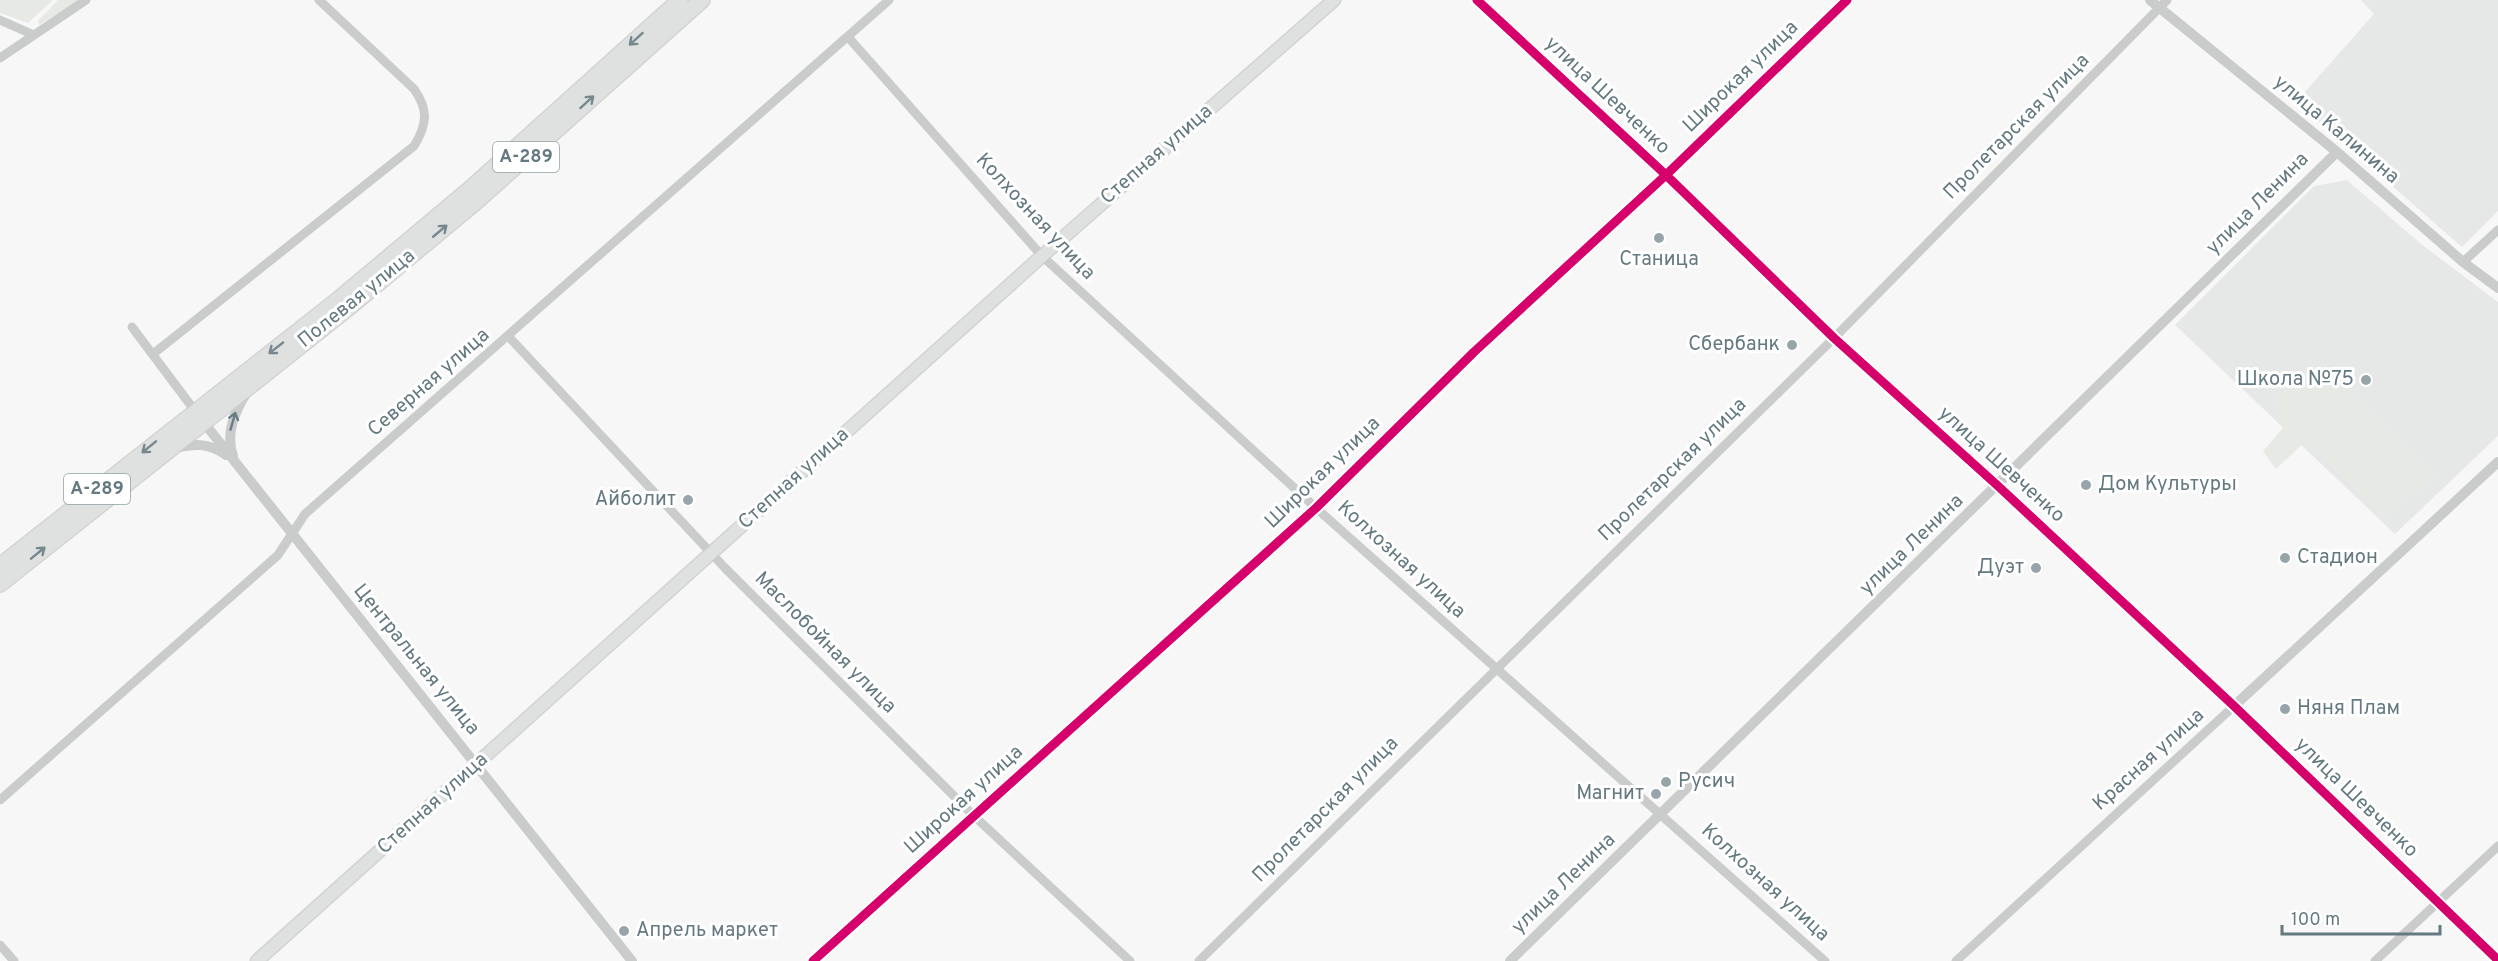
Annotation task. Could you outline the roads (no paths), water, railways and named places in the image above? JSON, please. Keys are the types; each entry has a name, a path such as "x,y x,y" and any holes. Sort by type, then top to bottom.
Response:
{"highway":[{"name":"Полевая улица","path":"0,566 199,416 469,190 680,0"},
{"name":"Полевая улица","path":"0,584 170,448 199,416 252,383 347,309 478,200 702,0"}],"main road":[{"name":"Степная улица","path":"257,961 1042,256 1334,0"}],"street":[{"path":"0,58 86,0"},
{"path":"153,354 414,146 423,131 426,115 423,101 414,89 318,0"},
{"name":"Северная улица","path":"0,800 278,555 305,514 509,337 889,0"},
{"name":"улица Шевченко","path":"1477,0 1666,175 1834,338 1998,486 2234,706 2498,960"},
{"name":"Широкая улица","path":"813,961 1316,508 1474,352 1666,175 1847,0"},
{"name":"улица Калинина","path":"2159,2 2463,262 2498,288"},
{"name":"Пролетарская улица","path":"1199,961 1495,668 1834,338 2159,2"},
{"path":"0,20 34,35"},
{"name":"Колхозная улица","path":"848,37 1042,256 1316,508 1825,961"},
{"name":"улица Ленина","path":"1510,961 2337,152"},
{"path":"2463,262 2498,230"},
{"path":"132,327 199,416"},
{"name":"Маслобойная улица","path":"509,337 725,568 974,815 1130,961"},
{"name":"А-289","path":"235,462 231,450 232,421 252,383"},
{"name":"Центральная улица","path":"199,416 632,961"},
{"name":"А-289","path":"170,448 199,443 216,448 235,462"},
{"name":"Красная улица","path":"1956,961 2498,462"},
{"path":"2374,961 2498,846"},
{"path":"0,945 14,961"}],"place":[{"name":"Станица","path":"1659,238"},
{"name":"Сбербанк","path":"1792,345"},
{"name":"Школа №75","path":"2366,380"},
{"name":"Дом Культуры","path":"2086,485"},
{"name":"Айболит","path":"688,500"},
{"name":"Стадион","path":"2285,558"},
{"name":"Дуэт","path":"2036,568"},
{"name":"Няня Плам","path":"2285,709"},
{"name":"Русич","path":"1666,782"},
{"name":"Магнит","path":"1656,794"},
{"name":"Апрель маркет","path":"624,931"}]}
